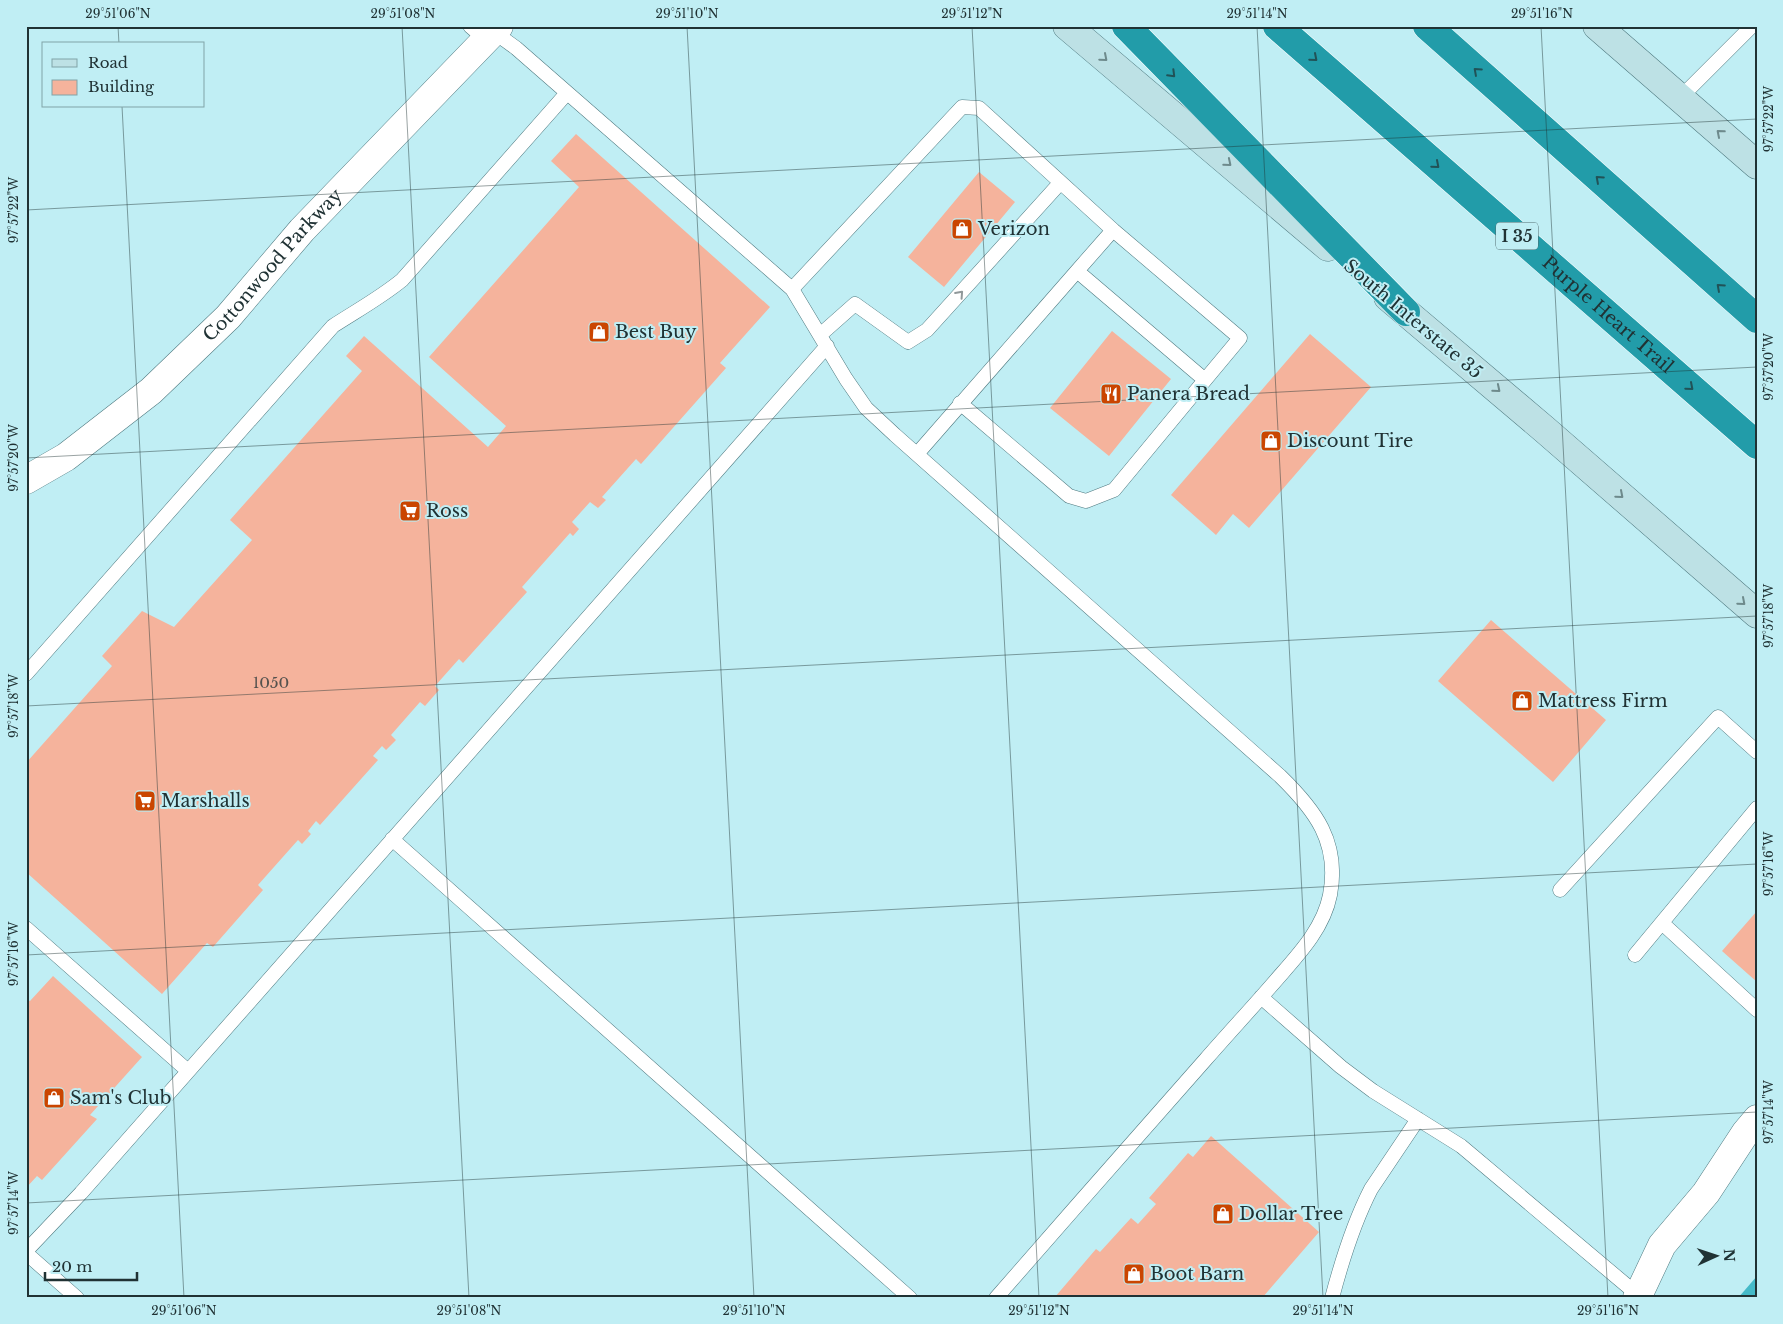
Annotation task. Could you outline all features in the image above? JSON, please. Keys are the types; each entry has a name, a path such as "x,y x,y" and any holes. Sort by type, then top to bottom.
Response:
{"highway":[{"path":"1126,26 1406,312"},
{"name":"Purple Heart Trail","path":"1277,26 1757,445"},
{"path":"1427,26 1757,319"}],"main road":[{"name":"South Interstate 35","path":"1067,26 1406,312 1757,614"},
{"path":"1597,26 1757,165"}],"street":[{"name":"Cottonwood Parkway","path":"26,480 66,457 151,390 228,317 302,230 487,31"},
{"path":"1637,1296 1662,1245 1706,1193 1746,1132 1757,1119"}],"lane":[{"path":"1680,98 1752,26"},
{"path":"487,31 567,93 792,289 866,408 1280,776 1304,800 1319,821 1328,845 1333,869 1330,896 1314,935 996,1298"},
{"path":"26,674 333,326 381,297 402,280 567,93"},
{"path":"792,289 962,107 979,108 1113,230 1240,338 1114,490 1086,502 1069,496 960,403"},
{"path":"77,1298 26,1252 81,1193 392,840 855,304 908,342 927,330 1060,183"},
{"path":"917,454 1113,230"},
{"path":"1077,270 1205,380"},
{"path":"1560,890 1718,717 1757,752"},
{"path":"1635,955 1757,808"},
{"path":"392,840 910,1298"},
{"path":"1662,923 1757,1010"},
{"path":"26,928 188,1071"},
{"path":"1261,997 1340,1067 1460,1146 1637,1296"},
{"path":"1332,1298 1352,1231 1371,1189 1418,1120"}],"water":[{"path":"1757,1276 1757,1298 1738,1298"}],"building":[{"path":"576,134 770,307 720,363 726,368 641,464 636,459 602,497 606,500 598,508 590,502 572,522 579,529 573,536 570,533 522,587 527,592 463,663 459,659 435,686 439,690 425,706 420,702 391,735 396,740 386,750 382,746 373,756 378,760 320,825 316,821 308,831 311,834 302,844 298,840 258,885 263,890 213,947 207,943 162,994 26,872 26,763 112,666 102,656 142,611 174,627 252,540 230,520 362,371 346,356 364,336 488,447 506,426 429,357 579,187 551,161"},
{"name":"Verizon","path":"979,172 1015,202 944,287 908,257"},
{"name":"Panera Bread","path":"1112,331 1171,379 1109,456 1050,408"},
{"name":"Discount Tire","path":"1310,334 1371,387 1249,528 1233,514 1216,535 1171,495"},
{"name":"Mattress Firm","path":"1491,620 1606,720 1553,782 1438,681"},
{"path":"1757,911 1757,982 1722,951"},
{"name":"Sam's Club","path":"53,976 142,1057 90,1115 97,1119 42,1180 37,1176 26,1188 26,999 30,1001"},
{"name":"Dollar Tree","path":"1211,1136 1319,1232 1262,1298 1055,1297 1096,1249 1100,1252 1131,1218 1138,1224 1156,1204 1149,1198 1188,1153 1193,1157"}],"place":[{"name":"Verizon","path":"962,229"},
{"name":"Best Buy","path":"599,332"},
{"name":"Panera Bread","path":"1111,394"},
{"name":"Discount Tire","path":"1271,441"},
{"name":"Ross","path":"410,511"},
{"name":"Mattress Firm","path":"1522,701"},
{"name":"Marshalls","path":"145,801"},
{"name":"Sam's Club","path":"54,1098"},
{"name":"Dollar Tree","path":"1223,1214"},
{"name":"Boot Barn","path":"1134,1274"}]}
